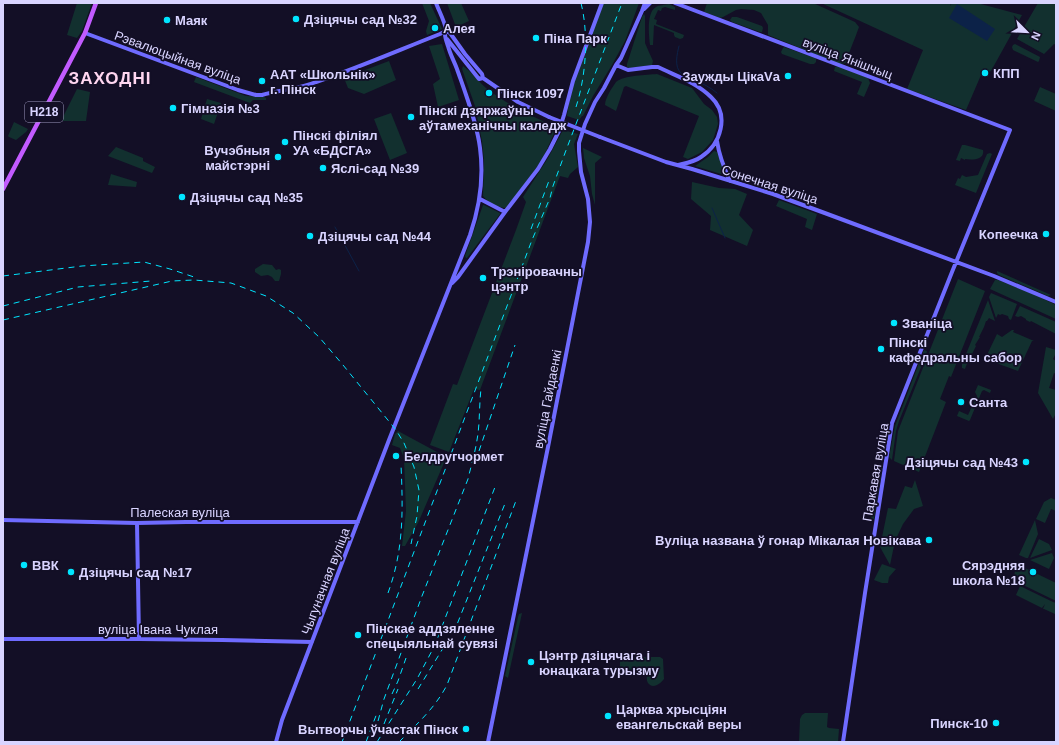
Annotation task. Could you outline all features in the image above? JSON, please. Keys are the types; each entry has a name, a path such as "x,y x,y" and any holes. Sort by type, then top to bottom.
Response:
{"main road":[{"name":"Н218","path":"3,189 85,33 96,3"}],"street":[{"path":"436,3 446,30 482,74 483,78"},
{"path":"450,286 538,169 550,149 559,131 573,81 602,3"},
{"name":"вуліца Гайдаенкі","path":"488,742 588,242 590,214 581,172 579,143 585,124 621,58 645,3"},
{"name":"вуліца Гайдаенкі","path":"642,11 650,3"},
{"name":"вуліца Янішчыц","path":"676,3 1010,130"},
{"name":"Рэвалюцыйная вуліца","path":"85,33 238,90 256,95 262,95 315,83 440,34 446,30"},
{"name":"Чыгуначная вуліца","path":"276,742 282,720 394,427 470,235 476,216 482,181 480,146 476,127 447,45 445,35 446,30"},
{"path":"446,38 463,60"},
{"path":"456,67 456,61 458,58 463,60"},
{"name":"Сонечная вуліца","path":"463,60 479,79 483,78 518,102 549,117 655,158 785,199 994,276 1056,302"},
{"path":"616,65 628,70 658,67 701,88 718,105 721,114 721,127 716,141 711,149 702,157 691,162 678,165"},
{"name":"Паркавая вуліца","path":"843,742 892,423 1010,130"},
{"path":"716,141 718,151 730,181"},
{"path":"480,199 505,212"},
{"path":"461,258 468,262"},
{"name":"Палеская вуліца","path":"3,520 137,523 358,522"},
{"path":"137,523 139,639"},
{"name":"вуліца Івана Чуклая","path":"3,640 139,639 312,642"}],"green space":[{"path":"77,3 92,3 82,31 77,38 67,35"},
{"path":"422,3 430,3 442,29 427,35 426,31 429,21"},
{"path":"447,3 461,3 469,21 456,27"},
{"path":"603,3 639,3 625,41 583,116 579,120 567,116 569,101 577,73"},
{"path":"707,3 813,3 855,22 859,27 846,63 840,64 768,35 768,25 761,13 754,10 741,9 720,18 704,12"},
{"path":"821,3 951,3 950,6 952,3 977,3 1022,15 987,77 981,75 966,110 907,89 923,50"},
{"path":"1038,3 1056,3 1056,45 1054,44 1044,54 1017,39"},
{"path":"669,4 675,7 675,10 665,7 662,8 661,11 658,10 654,19 657,20 656,24 684,35 683,38 680,39 675,37 674,33 654,25 653,45 650,45 649,19 651,14 656,7"},
{"path":"644,14 645,43 653,61 652,65 629,68 627,67 627,64"},
{"path":"732,17 737,17 762,26 762,32 732,22 730,20"},
{"path":"442,44 459,100 438,107 433,84 440,79 429,46"},
{"path":"1015,44 1040,57 1039,61 1038,62 1013,50 1012,47"},
{"path":"784,47 815,58 816,62 814,64 810,64 782,54 781,52"},
{"path":"389,61 396,80 364,94 348,88 344,78"},
{"path":"463,66 486,88 503,100 529,115 557,127 542,160 506,208 493,204 483,196 484,161 482,141 475,106 462,69"},
{"path":"839,66 868,78 870,83 864,97 857,94 862,82 834,71 835,67"},
{"path":"657,74 692,88 704,104 712,110 717,117 718,124 713,140 702,152 688,159 683,157 699,116 626,86 624,87 616,111 605,105 606,99 616,82 624,78"},
{"path":"196,77 246,96 264,97 266,100 253,100 250,103 194,82"},
{"path":"1040,87 1056,94 1056,111 1034,101"},
{"path":"77,89 90,92 86,121 61,121"},
{"path":"207,99 221,103 214,124 201,119"},
{"path":"391,113 407,153 390,160 374,119"},
{"path":"14,122 28,129 16,140 8,136"},
{"path":"563,130 578,134 574,144 578,167 570,174 568,178 560,176 480,390 474,389 449,452 430,445 453,384 457,385 516,230 526,202 523,197 548,158"},
{"path":"962,145 983,150 982,156 977,159 965,160 961,158 960,161 956,160"},
{"path":"116,147 143,158 143,161 155,167 152,173 108,156"},
{"path":"583,148 602,157 595,163 595,205 590,176 584,158"},
{"path":"714,151 717,152 725,174 724,175 695,166"},
{"path":"987,154 992,154 976,193 955,185 958,178 960,179 962,175 966,177 978,175"},
{"path":"111,174 137,182 136,187 108,185"},
{"path":"692,182 719,188 735,189 747,194 739,215 753,230 747,246 710,230 711,216 691,199"},
{"path":"779,200 817,214 812,230 805,227 807,219 776,206"},
{"path":"483,205 500,214 466,258 465,256"},
{"path":"263,264 272,265 276,270 281,270 279,281 275,281 268,275 261,276 255,272 255,269"},
{"path":"997,271 1051,295 1048,296 999,275"},
{"path":"958,279 985,291 951,377 949,376 940,399 946,402 919,472 894,461 898,431"},
{"path":"995,280 1033,294 1056,305 1056,319 990,289"},
{"path":"991,293 1017,304 1011,320 1008,316 1002,314 998,314 996,318 989,297"},
{"path":"988,300 995,321 989,318 986,321 965,369 962,368 962,364"},
{"path":"1020,306 1056,322 1056,334 1031,321 1026,320 1021,316 1015,316"},
{"path":"1014,330 1013,332 1034,341 1032,341 1018,371 985,359 997,334 1002,337"},
{"path":"1046,347 1056,350 1053,359 1056,361 1056,374 1054,373 1049,388 1056,390 1056,413 1053,419 1038,393"},
{"path":"924,350 927,351 926,355 896,431 892,460 889,457 895,426"},
{"path":"978,385 991,390 990,393 984,390 982,391 969,421 957,416 959,411 968,415 977,396 975,392"},
{"path":"398,431 447,456 418,523 405,546 402,546 406,511 404,458 400,448 392,445 395,434"},
{"path":"880,464 883,465 874,519 871,519"},
{"path":"915,480 923,506 914,509 903,524 895,541 890,565 880,547 888,508 896,509 905,486 912,488"},
{"path":"1051,498 1056,500 1056,511 1051,509 1045,523 1036,519 1044,502"},
{"path":"1035,520 1038,534 1028,558 1026,558 1019,555"},
{"path":"1039,539 1049,544 1052,550 1030,558"},
{"path":"1052,553 1054,558 1049,569 1030,560"},
{"path":"882,564 896,569 889,577 888,583 882,583 874,580"},
{"path":"1023,567 1056,583 1056,600 1017,582 1014,577 1015,571"},
{"path":"1020,586 1056,603 1055,614 1043,609 1045,604 1042,608 1016,595"},
{"path":"522,613 508,678 505,676 518,617 519,614"},
{"path":"623,657 660,657 663,659 664,679 659,684 652,686 647,682 647,670 620,670 620,659"},
{"path":"805,713 828,713 827,727 839,729 838,742 799,742 800,719"}],"water":[{"path":"957,4 995,29 987,41 949,18"}],"waterway":[{"path":"679,46 677,53 677,67 681,73 717,93"},
{"path":"712,208 725,238"},
{"path":"335,227 359,271"}],"railway":[{"path":"576,107 582,82 586,42 581,3"},
{"path":"342,742 532,240 550,198 565,153 622,3"},
{"path":"531,229 550,178"},
{"path":"3,276 82,266 144,262 194,277"},
{"path":"3,320 172,281 194,280 231,283 266,296 293,313 319,337 396,430 404,443 414,467 419,490 417,516 411,544"},
{"path":"3,306 78,287 151,281"},
{"path":"479,451 515,345"},
{"path":"378,721 384,699 422,596 468,479 478,434 481,389"},
{"path":"388,593 400,545 402,514 401,465"},
{"path":"377,742 417,679 435,645 495,487"},
{"path":"399,742 437,701 447,685 517,498"},
{"path":"418,689 456,627 506,501"},
{"path":"392,694 406,658"},
{"path":"384,724 398,689"},
{"path":"366,742 377,713"}],"place":[{"name":"Дзіцячы сад №32","path":"296,19"},
{"name":"Маяк","path":"167,20"},
{"name":"Алея","path":"435,28"},
{"name":"Піна Парк","path":"536,38"},
{"name":"КПП","path":"985,73"},
{"name":"Заужды ЦікаVа","path":"788,76"},
{"name":"ААТ «Школьнік» г. Пінск","path":"262,81"},
{"name":"Пінск 1097","path":"489,93"},
{"name":"Гімназія №3","path":"173,108"},
{"name":"Пінскі дзяржаўны аўтамеханічны каледж","path":"411,117"},
{"name":"Пінскі філіял УА «БДСГА»","path":"285,142"},
{"name":"Вучэбныя майстэрні","path":"278,157"},
{"name":"Яслі-сад №39","path":"323,168"},
{"name":"Дзіцячы сад №35","path":"182,197"},
{"name":"Копеечка","path":"1046,234"},
{"name":"Дзіцячы сад №44","path":"310,236"},
{"name":"Трэніровачны цэнтр","path":"483,278"},
{"name":"Званіца","path":"894,323"},
{"name":"Пінскі кафедральны сабор","path":"881,349"},
{"name":"Санта","path":"961,402"},
{"name":"Белдругчормет","path":"396,456"},
{"name":"Дзіцячы сад №43","path":"1026,462"},
{"name":"Вуліца названа ў гонар Мікалая Новікава","path":"929,540"},
{"name":"ВВК","path":"24,565"},
{"name":"Дзіцячы сад №17","path":"71,572"},
{"name":"Сярэдняя школа №18","path":"1033,572"},
{"name":"Пінскае аддзяленне спецыяльнай сувязі","path":"358,635"},
{"name":"Цэнтр дзіцячага і юнацкага турызму","path":"531,662"},
{"name":"Царква хрысціян евангельскай веры","path":"608,716"},
{"name":"Пинск-10","path":"996,723"},
{"name":"Вытворчы ўчастак Пінск","path":"466,729"}],"district":[{"name":"ЗАХОДНІ","path":"110,78"}]}
